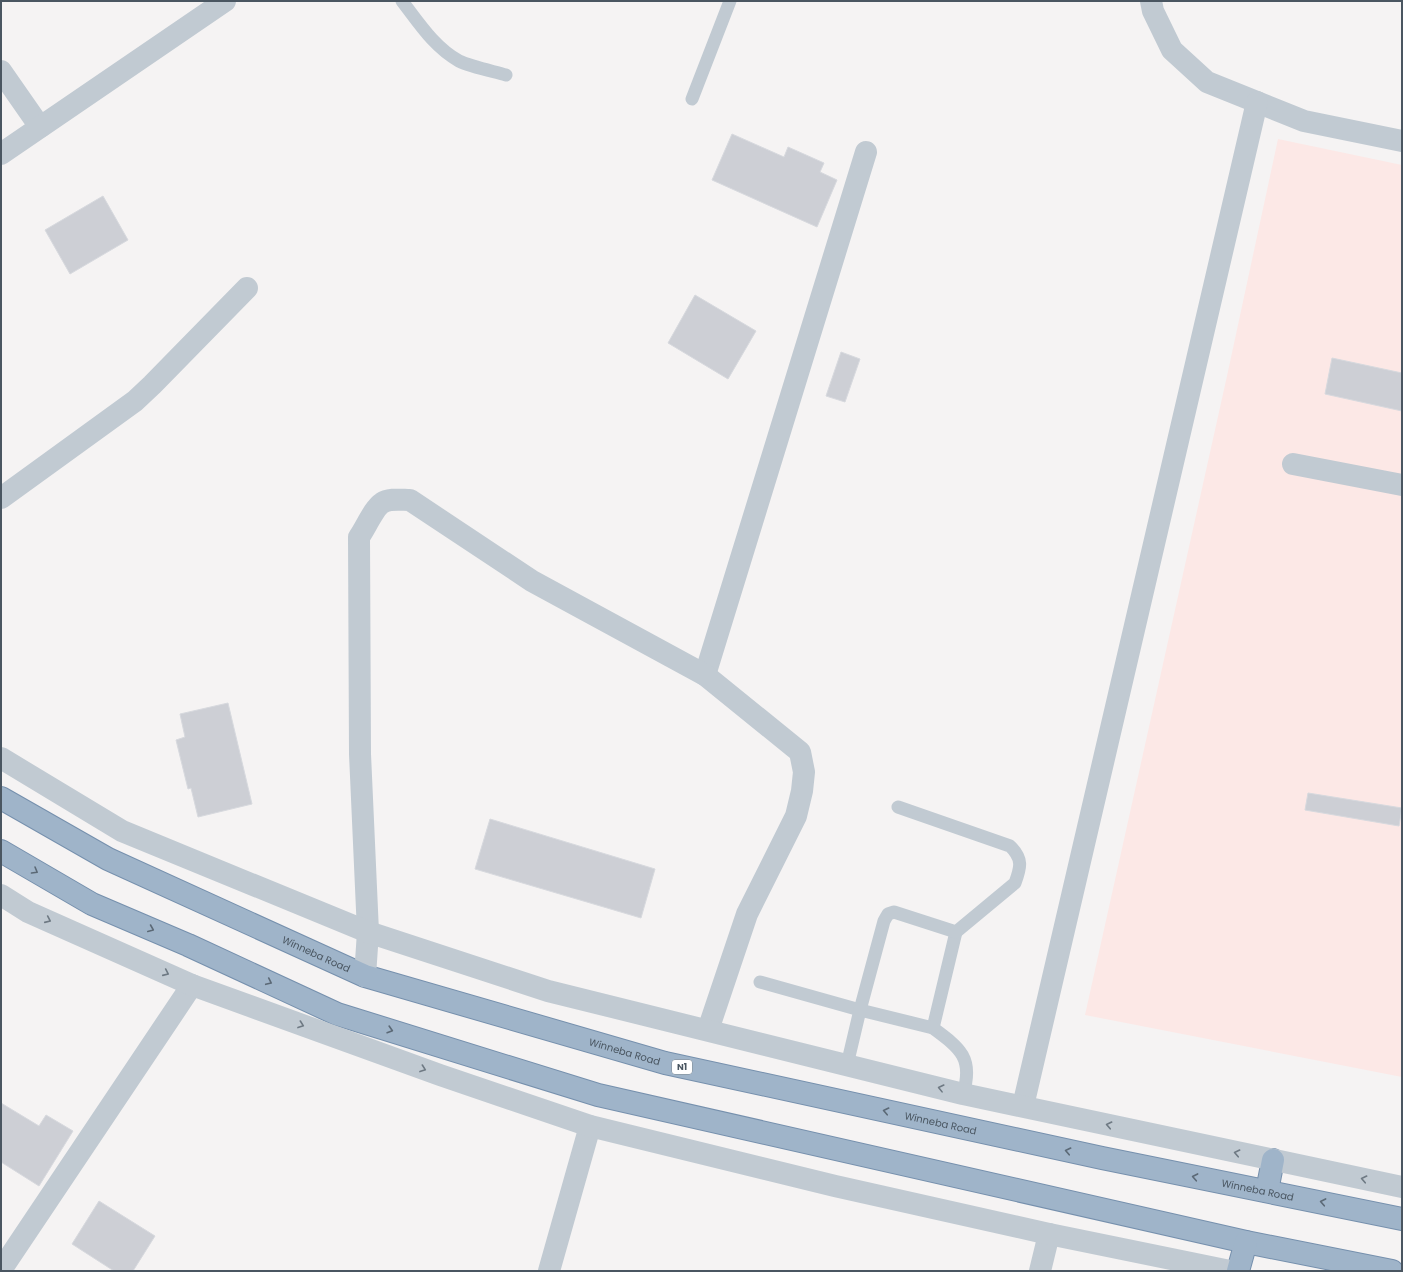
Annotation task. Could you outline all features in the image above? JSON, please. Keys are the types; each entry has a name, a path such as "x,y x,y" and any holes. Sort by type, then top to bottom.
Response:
{"highway":[{"name":"Winneba Road","path":"1,798 108,859 365,976 665,1063 1102,1158 1402,1218"},
{"path":"1,852 92,904 188,945 337,1014 598,1095 1246,1242 1392,1271"},
{"path":"1267,1191 1273,1160"},
{"path":"1238,1271 1246,1242"}],"street":[{"path":"1,154 225,1"},
{"path":"1151,1 1153,11 1172,50 1207,82 1304,121 1402,141"},
{"path":"1,71 40,127"},
{"path":"1023,1106 1257,102"},
{"path":"705,675 866,152"},
{"path":"1,498 135,401 247,288"},
{"path":"1293,464 1402,485"},
{"path":"365,976 368,932 360,754 360,537 373,514 382,503 393,500 410,500 532,581 705,675 800,752 804,772 802,791 796,816 747,914 708,1030"},
{"path":"1,758 122,831 368,932 548,991 963,1094 1402,1187"},
{"path":"1,896 28,912 192,984 440,1075 590,1126 835,1186 1049,1234 1230,1271"},
{"path":"4,1270 192,984"},
{"path":"549,1271 590,1126"},
{"path":"1040,1271 1049,1234"}],"lane":[{"path":"402,1 429,37 445,52 460,61 506,75"},
{"path":"692,99 730,1"},
{"path":"898,807 1010,846 1017,853 1020,862 1015,883 956,932 933,1028"},
{"path":"847,1065 860,1010 884,922 888,914 894,912 956,932"},
{"path":"760,982 860,1010 933,1028 949,1040 960,1051 964,1059 967,1066 967,1081 963,1094"}],"shaded area":[{"path":"1278,139 1402,165 1402,1077 1085,1015"}],"building":[{"path":"732,134 784,157 788,147 824,163 820,172 837,180 817,227 712,180"},
{"path":"103,196 128,240 70,274 45,230"},
{"path":"695,295 756,331 728,379 668,343"},
{"path":"841,352 860,359 845,402 826,396"},
{"path":"1332,358 1402,373 1402,411 1325,394"},
{"path":"228,703 252,804 198,817 191,788 188,789 176,740 185,737 180,714"},
{"path":"1308,793 1402,808 1399,826 1305,810"},
{"path":"490,819 655,869 641,918 475,869"},
{"path":"1,1103 39,1126 46,1115 73,1131 39,1186 1,1162"},
{"path":"99,1201 155,1236 133,1271 114,1271 72,1244"}]}
